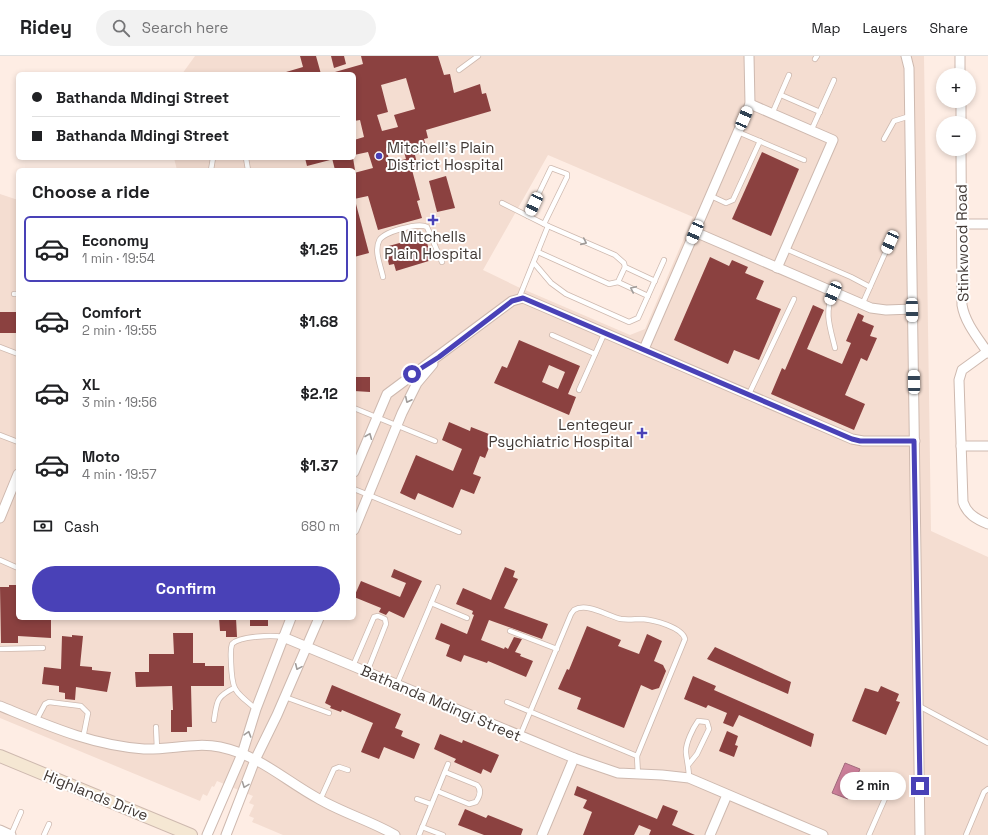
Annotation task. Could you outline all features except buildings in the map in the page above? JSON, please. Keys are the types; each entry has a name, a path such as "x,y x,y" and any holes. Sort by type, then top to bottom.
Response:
{"main road":[{"name":"Highlands Drive","path":"0,756 192,835"}],"street":[{"path":"644,349 750,104 749,56"},
{"path":"906,56 909,68 910,116 920,835"},
{"path":"960,56 960,68"},
{"path":"750,104 833,140 777,268"},
{"name":"Stinkwood Road","path":"961,156 961,224 964,315 988,352"},
{"path":"961,224 988,224"},
{"path":"695,232 862,305 879,310 912,310"},
{"path":"356,467 387,394 425,364 439,357 512,301 519,298 531,299 856,440 914,441"},
{"path":"988,352 966,367 960,374 962,491 964,507 976,518 988,524"},
{"path":"356,525 397,424 417,383 439,357"},
{"path":"961,446 988,446"},
{"path":"0,518 16,479"},
{"path":"207,835 242,754 256,709 290,620"},
{"path":"226,835 255,760 307,647 317,620"},
{"name":"Bathanda Mdingi Street","path":"283,637 574,758 618,773 688,778 823,835"},
{"path":"0,706 83,738 106,744 157,749 210,746 242,754 275,769 320,800 395,835"},
{"path":"542,835 574,758"},
{"path":"710,835 727,795"},
{"path":"0,830 11,835"}],"lane":[{"path":"459,70 478,56"},
{"path":"772,114 789,75"},
{"path":"811,131 834,80"},
{"path":"780,95 820,112"},
{"path":"884,139 894,121 910,116"},
{"path":"738,132 804,160"},
{"path":"711,196 726,202 733,200 760,141"},
{"path":"519,298 534,263 546,225 567,174 551,168 528,216"},
{"path":"502,203 546,225 615,256 624,263 625,267 655,281"},
{"path":"383,277 378,245 382,235 420,224 427,227 442,262"},
{"path":"862,305 890,242"},
{"path":"786,249 851,277 870,287"},
{"path":"538,252 609,284 618,282 648,296"},
{"path":"534,263 551,283 566,294 629,322 638,318 664,260"},
{"path":"618,282 625,267"},
{"path":"833,293 828,307 828,313 835,348"},
{"path":"749,394 794,299"},
{"path":"579,390 605,332"},
{"path":"552,335 595,354"},
{"path":"0,347 16,353"},
{"path":"356,409 397,424 435,441"},
{"path":"0,435 16,441"},
{"path":"356,490 459,532"},
{"path":"0,560 16,567"},
{"path":"397,684 438,587"},
{"path":"431,603 467,618"},
{"path":"520,736 571,614 578,607 583,607 627,620 648,620 677,630 684,635 685,639 637,756 638,775"},
{"path":"353,666 374,617 378,616 385,619 386,624 366,672"},
{"path":"510,631 557,649"},
{"path":"256,709 238,694 234,688 231,648 235,641 269,635 283,637"},
{"path":"0,649 43,648"},
{"path":"214,720 219,696 234,688"},
{"path":"285,696 329,713"},
{"path":"36,721 45,704 49,702 81,706 88,713 83,738"},
{"path":"507,702 637,756"},
{"path":"918,706 988,743"},
{"path":"688,778 689,764 686,755 687,747 695,725 698,721 703,720 707,722 709,729 697,754 689,764"},
{"path":"156,727 157,749"},
{"path":"419,835 448,764"},
{"path":"320,800 334,769 339,767 348,770"},
{"path":"437,791 466,804 473,803 477,800 480,792 476,785 445,772"},
{"path":"869,835 890,787"},
{"path":"966,835 984,792 988,789"},
{"path":"417,799 431,804"},
{"path":"11,835 21,812"},
{"path":"44,835 49,824"},
{"path":"422,827 443,835"}],"shaded area":[{"name":"Lentegeur Psychiatric Hospital","path":"195,56 924,56 931,531 988,557 988,835 283,835 252,822 254,818 249,816 254,805 249,803 253,796 217,781 214,787 212,786 207,796 203,794 200,801 0,718 0,194 16,199 16,620 356,620 356,168 176,168 174,160 356,160 356,72 183,72","holes":["548,155 693,217 645,329 630,335 518,287 483,270"]},
{"path":"845,763 860,769 848,799 832,793"}],"place":[{"name":"Mitchell's Plain District Hospital","path":"379,156"},
{"name":"Mitchells Plain Hospital","path":"433,220"},
{"name":"Lentegeur Psychiatric Hospital","path":"642,433"}],"route":[{"path":"412,374 431,360 439,357 515,299 527,298 852,439 860,441 914,441 920,786"}]}
